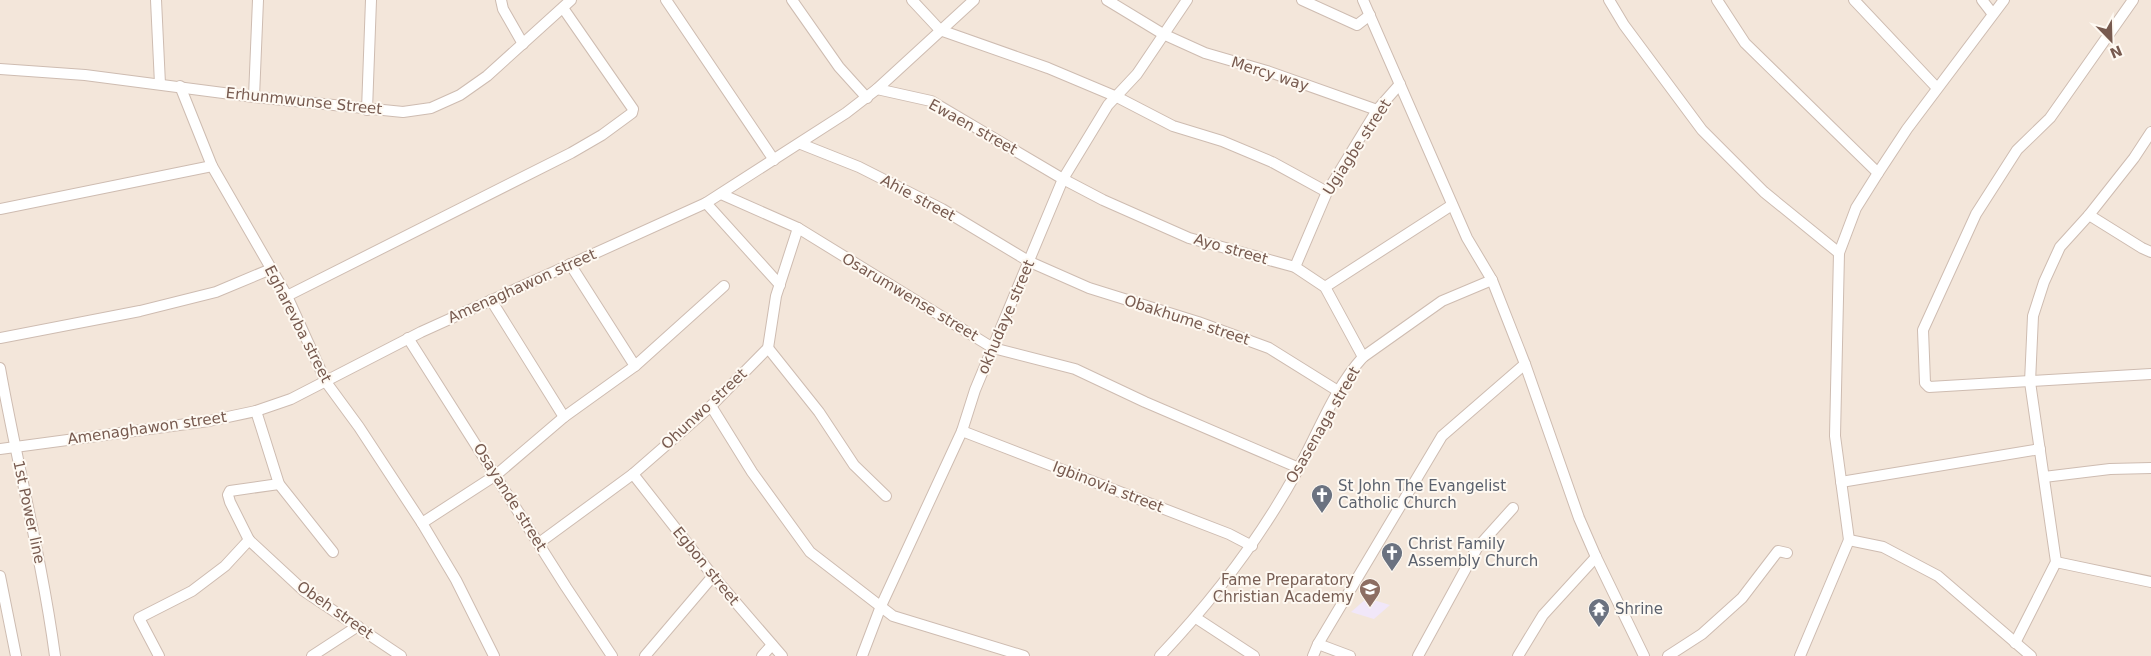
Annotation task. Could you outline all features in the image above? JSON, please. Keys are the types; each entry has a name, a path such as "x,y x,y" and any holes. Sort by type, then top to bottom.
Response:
{"street":[{"path":"156,0 160,84"},
{"path":"254,97 258,0"},
{"path":"367,110 371,0"},
{"path":"501,0 503,9 524,44"},
{"name":"Erhunmwunse Street","path":"0,69 85,75 254,97 367,110 403,112 430,108 460,95 487,76 571,0"},
{"path":"666,0 774,160"},
{"path":"792,0 839,67 867,98"},
{"path":"912,0 940,30 1048,68 1117,97 1173,126 1222,141 1272,162 1327,192"},
{"name":"Amenaghawon street","path":"0,449 209,421 256,411 291,399 408,338 706,203 801,144 867,98 974,0"},
{"name":"Mercy way","path":"1107,0 1163,34 1205,53 1266,71 1377,110"},
{"name":"okhudaye street","path":"862,656 881,606 923,519 962,431 975,390 1064,180 1108,105 1137,74 1188,0"},
{"path":"1302,0 1357,25 1370,15"},
{"path":"1363,0 1467,238 1492,280 1525,364 1580,518 1596,557 1644,656"},
{"path":"1610,0 1624,25 1702,130 1764,192 1839,253"},
{"path":"1717,0 1745,43 1878,173"},
{"path":"1854,0 1937,88"},
{"path":"1982,0 1992,13"},
{"path":"1800,656 1849,540 1835,436 1839,253 1856,208 1878,173 1937,88 1992,13 2004,0"},
{"path":"2133,0 2050,118 2017,150 1976,214 1923,330 1924,383 1929,387 2151,374"},
{"path":"287,296 571,153 602,135 632,113 633,109 563,8"},
{"name":"Ugiagbe street","path":"1295,267 1327,192 1377,110 1400,84"},
{"name":"Egharevba street","path":"180,86 212,166 287,296 326,382 359,427 422,523 456,580 494,656"},
{"name":"Ewaen street","path":"877,90 931,101 1064,180"},
{"path":"2015,643 2056,562 2030,382 2033,316 2044,282 2060,247 2090,215 2134,158 2151,132"},
{"name":"Ahie street","path":"801,144 859,167 942,208 1030,262"},
{"path":"0,209 212,166"},
{"name":"Ayo street","path":"1064,180 1103,200 1189,238 1295,267 1325,287 1363,357"},
{"name":"Osarumwense street","path":"721,194 798,228 994,348 1075,369 1298,468"},
{"path":"706,203 780,285"},
{"path":"1325,287 1452,205"},
{"path":"2090,215 2151,252"},
{"path":"798,228 780,285 768,348 819,412 854,465 886,496"},
{"name":"Obakhume street","path":"1030,262 1089,288 1198,322 1269,348 1338,391"},
{"path":"570,264 635,366"},
{"path":"0,338 140,311 206,295 271,269"},
{"name":"Osasenaga street","path":"1160,656 1196,618 1252,546 1298,468 1352,368 1363,357 1442,301 1492,280"},
{"path":"422,523 496,475 564,417 635,366 724,286"},
{"path":"491,300 564,417"},
{"name":"Osayande street","path":"408,338 612,656"},
{"name":"Ohunwo street","path":"538,543 633,474 711,406 768,348"},
{"path":"1313,656 1318,644 1442,436 1525,364"},
{"name":"1st Power line","path":"0,368 14,447 47,595 55,656"},
{"path":"711,406 757,479 810,552 893,616 1024,656"},
{"path":"256,411 279,484 333,552"},
{"name":"Igbinovia street","path":"962,431 1229,534 1252,546"},
{"path":"1841,482 2040,449"},
{"path":"2044,477 2110,469 2151,468"},
{"name":"Egbon street","path":"633,474 713,576 782,656"},
{"name":"Obeh street","path":"279,484 230,491 228,495 230,502 249,540 304,591 401,656"},
{"path":"1418,656 1477,548 1513,508"},
{"path":"159,656 139,618 192,590 225,566 249,540"},
{"path":"1849,540 1883,547 1938,576 2031,656"},
{"path":"1668,656 1702,634 1742,598 1778,551 1787,553"},
{"path":"1518,656 1543,615 1596,557"},
{"path":"2056,562 2151,582"},
{"path":"0,576 16,656"},
{"path":"645,656 713,576"},
{"path":"1196,618 1254,656"},
{"path":"312,656 358,626"},
{"path":"1318,644 1350,656"},
{"path":"762,656 772,645"}],"shaded area":[{"path":"0,0 2151,0 2151,656 0,656"},
{"name":"Fame Preparatory Christian Academy","path":"1367,598 1390,605 1374,619 1351,612"}],"place":[{"name":"St John The Evangelist Catholic Church","path":"1322,514"},
{"name":"Christ Family Assembly Church","path":"1392,572"},
{"name":"Fame Preparatory Christian Academy","path":"1370,608"},
{"name":"Shrine","path":"1599,628"}]}
